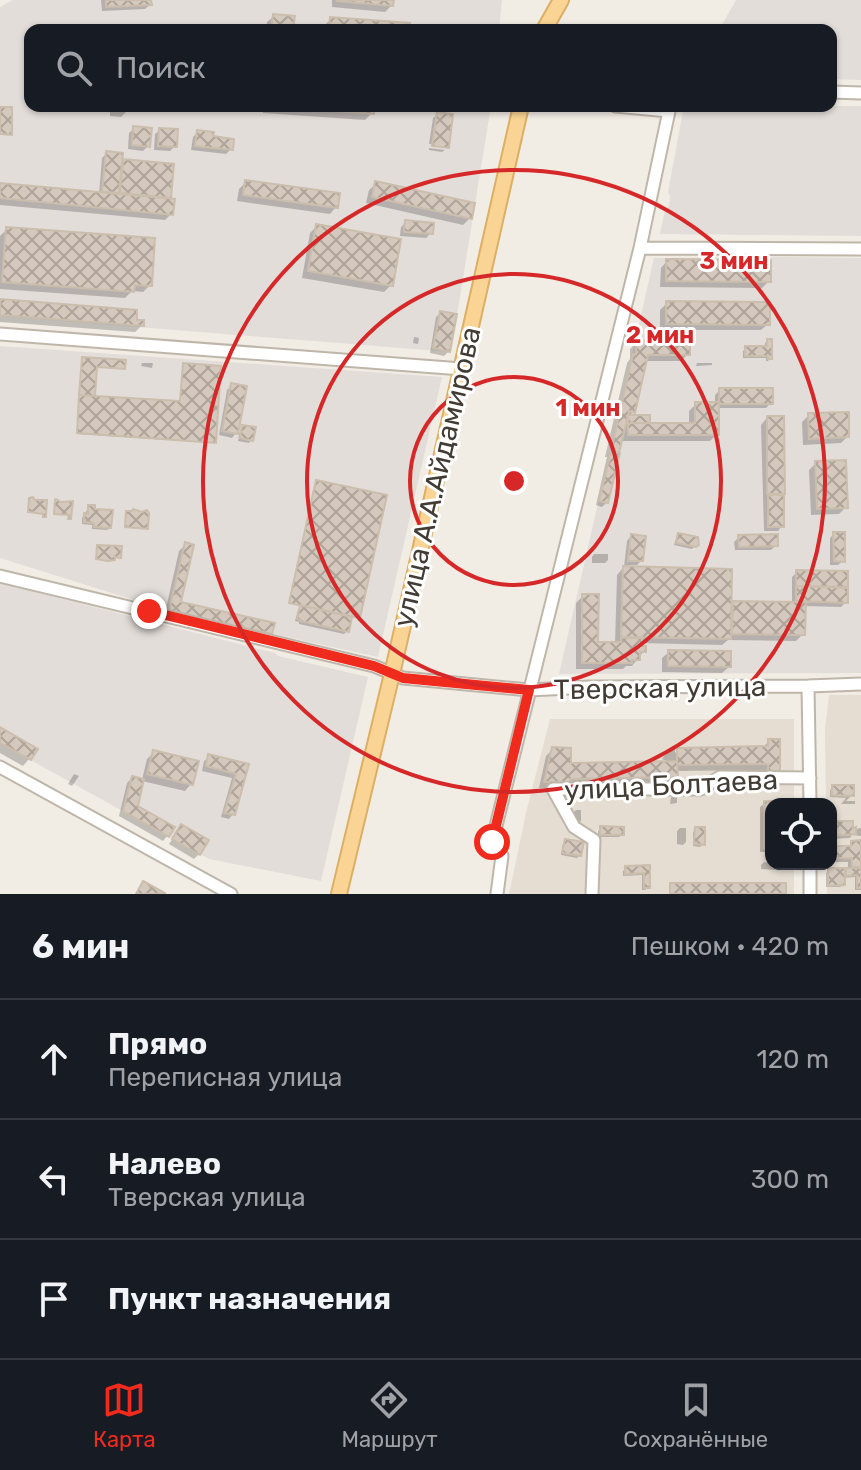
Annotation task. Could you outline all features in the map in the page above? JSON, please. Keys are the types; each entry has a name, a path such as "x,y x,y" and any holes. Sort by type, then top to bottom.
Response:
{"main road":[{"path":"547,24 561,0"},
{"name":"улица А.А.Айдамирова","path":"339,894 520,112"}],"street":[{"path":"837,92 861,93"},
{"path":"497,894 502,856 492,842 640,248 669,112"},
{"path":"640,248 861,249"},
{"path":"0,334 462,369"},
{"name":"Тверская улица","path":"0,576 359,663 403,678 529,690 861,684"},
{"path":"808,686 810,798"},
{"path":"0,767 231,894"},
{"name":"улица Болтаева","path":"592,894 594,840 574,827 553,789 701,789 720,777 810,778"},
{"path":"810,870 810,894"}],"shaded area":[{"path":"13,0 502,0 500,24 24,24 24,112 490,112 451,352 0,316 0,7"},
{"path":"736,0 861,0 861,80 837,79 837,24 722,24"},
{"path":"837,106 861,106 861,236 660,234 665,210 669,206 668,192 683,112 837,112"},
{"path":"654,258 861,258 861,673 559,674"},
{"path":"0,346 442,377 378,657 169,611 0,558"},
{"path":"0,583 368,677 321,881 209,859 0,743"},
{"path":"829,695 861,695 861,894 827,894 827,870 837,870 837,798 826,798 825,730"},
{"path":"550,719 794,719 794,798 765,798 765,870 794,870 794,894 599,894 598,828 590,846 587,894 509,894"}],"building":[{"path":"106,0 151,0 152,5 106,7"},
{"path":"338,0 394,0 393,6"},
{"path":"273,14 295,16 294,24 272,24"},
{"path":"330,17 410,23 410,24 329,24"},
{"path":"0,107 12,107 12,135 0,134"},
{"path":"437,112 453,114 449,148 432,146"},
{"path":"133,126 152,128 150,147 132,145"},
{"path":"159,128 178,129 177,147 158,146"},
{"path":"197,130 234,139 233,150 195,146"},
{"path":"106,151 123,153 119,193 102,192"},
{"path":"123,159 174,164 171,198 120,193"},
{"path":"245,180 340,193 338,208 243,195"},
{"path":"375,181 475,203 472,219 372,197"},
{"path":"0,183 175,199 173,215 0,198"},
{"path":"405,220 434,223 433,234 404,232"},
{"path":"316,224 401,239 393,286 308,271"},
{"path":"6,227 155,238 152,286 135,285 134,292 2,282"},
{"path":"666,259 771,260 771,282 666,281"},
{"path":"0,299 137,310 137,320 144,320 144,326 0,315"},
{"path":"666,301 770,302 770,325 666,324"},
{"path":"440,311 457,314 450,352 433,348"},
{"path":"767,339 772,339 772,359 768,356 745,356 745,346 767,346"},
{"path":"636,340 690,340 690,355 648,355 635,413 629,411 619,453 611,451 633,354 636,354"},
{"path":"82,357 126,360 125,369 97,367 95,396 79,395"},
{"path":"183,363 221,366 216,443 77,433 79,395 180,401"},
{"path":"231,383 247,386 238,434 222,431"},
{"path":"719,388 773,388 773,404 719,404"},
{"path":"695,402 719,402 719,435 628,435 628,423 695,423"},
{"path":"849,412 849,437 809,439 808,413"},
{"path":"628,415 650,415 650,423 628,423"},
{"path":"767,416 784,416 785,494 767,494"},
{"path":"242,425 256,427 253,441 240,438"},
{"path":"611,451 620,453 608,503 599,501"},
{"path":"846,460 848,508 817,509 815,461"},
{"path":"316,480 387,495 360,618 289,603"},
{"path":"768,495 784,495 784,527 768,527"},
{"path":"29,498 35,500 47,500 46,517 28,512"},
{"path":"56,499 73,501 71,519 68,519 69,515 54,514"},
{"path":"88,505 95,505 95,509 113,510 111,528 94,527 94,523 84,522"},
{"path":"147,510 148,529 125,527 126,511"},
{"path":"833,532 845,532 845,562 834,561"},
{"path":"678,533 698,537 699,545 676,543"},
{"path":"631,534 646,536 643,561 628,561"},
{"path":"778,534 778,546 739,547 738,535"},
{"path":"185,542 194,545 181,602 275,623 272,634 169,611"},
{"path":"97,545 122,546 121,558 107,561 96,559"},
{"path":"623,566 732,569 731,639 621,637"},
{"path":"796,570 848,571 848,587 796,586"},
{"path":"796,586 848,588 848,603 796,601"},
{"path":"582,594 599,594 598,642 642,638 646,652 640,652 640,660 632,660 632,663 582,663"},
{"path":"733,601 806,602 805,635 732,634"},
{"path":"300,605 352,617 349,632 300,621 297,619"},
{"path":"668,650 731,651 731,667 668,666"},
{"path":"0,727 38,749 31,760 0,743"},
{"path":"768,739 780,739 780,775 768,775 768,764 677,765 677,748 768,746"},
{"path":"552,747 571,748 571,763 677,761 678,777 544,782"},
{"path":"153,750 199,761 193,785 147,774"},
{"path":"208,754 249,764 235,815 224,813 236,774 206,766"},
{"path":"132,776 144,779 138,806 175,827 169,837 123,811"},
{"path":"832,785 854,785 854,796 832,795"},
{"path":"764,801 765,801 765,848"},
{"path":"837,821 853,821 856,834 837,836"},
{"path":"181,824 209,840 200,855 172,839"},
{"path":"600,826 624,827 624,835 600,835"},
{"path":"695,827 705,827 705,845 694,844"},
{"path":"565,839 584,842 581,856 562,853"},
{"path":"861,840 861,867 852,867 852,858 837,858 837,846 851,846 851,841"},
{"path":"650,865 650,888 644,888 644,873 625,874 625,866"},
{"path":"845,868 845,885 828,886 828,870"},
{"path":"846,868 861,868 861,888 857,888 857,875 846,876"},
{"path":"143,881 165,893 165,894 136,894"},
{"path":"670,883 786,883 786,894 670,894"}],"route":[{"path":"149,611 374,666 403,678 529,690 492,842"}]}
